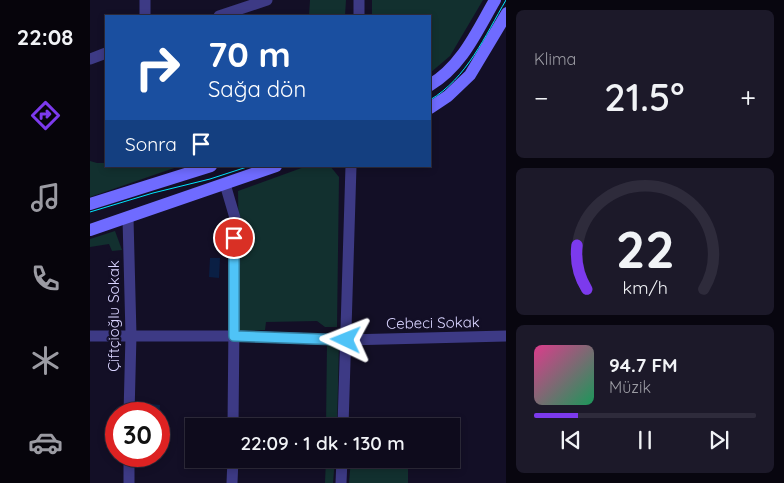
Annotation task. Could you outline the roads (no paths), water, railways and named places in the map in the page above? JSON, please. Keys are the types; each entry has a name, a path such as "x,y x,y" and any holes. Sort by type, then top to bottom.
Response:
{"main road":[{"path":"431,84 452,67 463,54 495,0"},
{"path":"431,107 448,96 470,75 506,13"},
{"path":"90,204 208,167"},
{"path":"90,230 273,167"}],"street":[{"path":"145,0 145,15"},
{"path":"222,15 267,0"},
{"path":"359,0 359,15"},
{"path":"90,59 105,54"},
{"path":"343,418 351,167"},
{"path":"225,184 234,218 233,418"},
{"name":"Çiftçioğlu Sokak","path":"128,218 131,335 130,402"},
{"name":"Cebeci Sokak","path":"90,336 234,336 346,340 506,336"},
{"path":"128,483 129,467"},
{"path":"232,483 233,468"},
{"path":"341,483 342,468"}],"water":[{"path":"210,258 220,258 219,278 209,277"}],"tram line":[{"path":"431,99 455,80 465,68 506,0"},
{"path":"90,212 247,167"}]}
